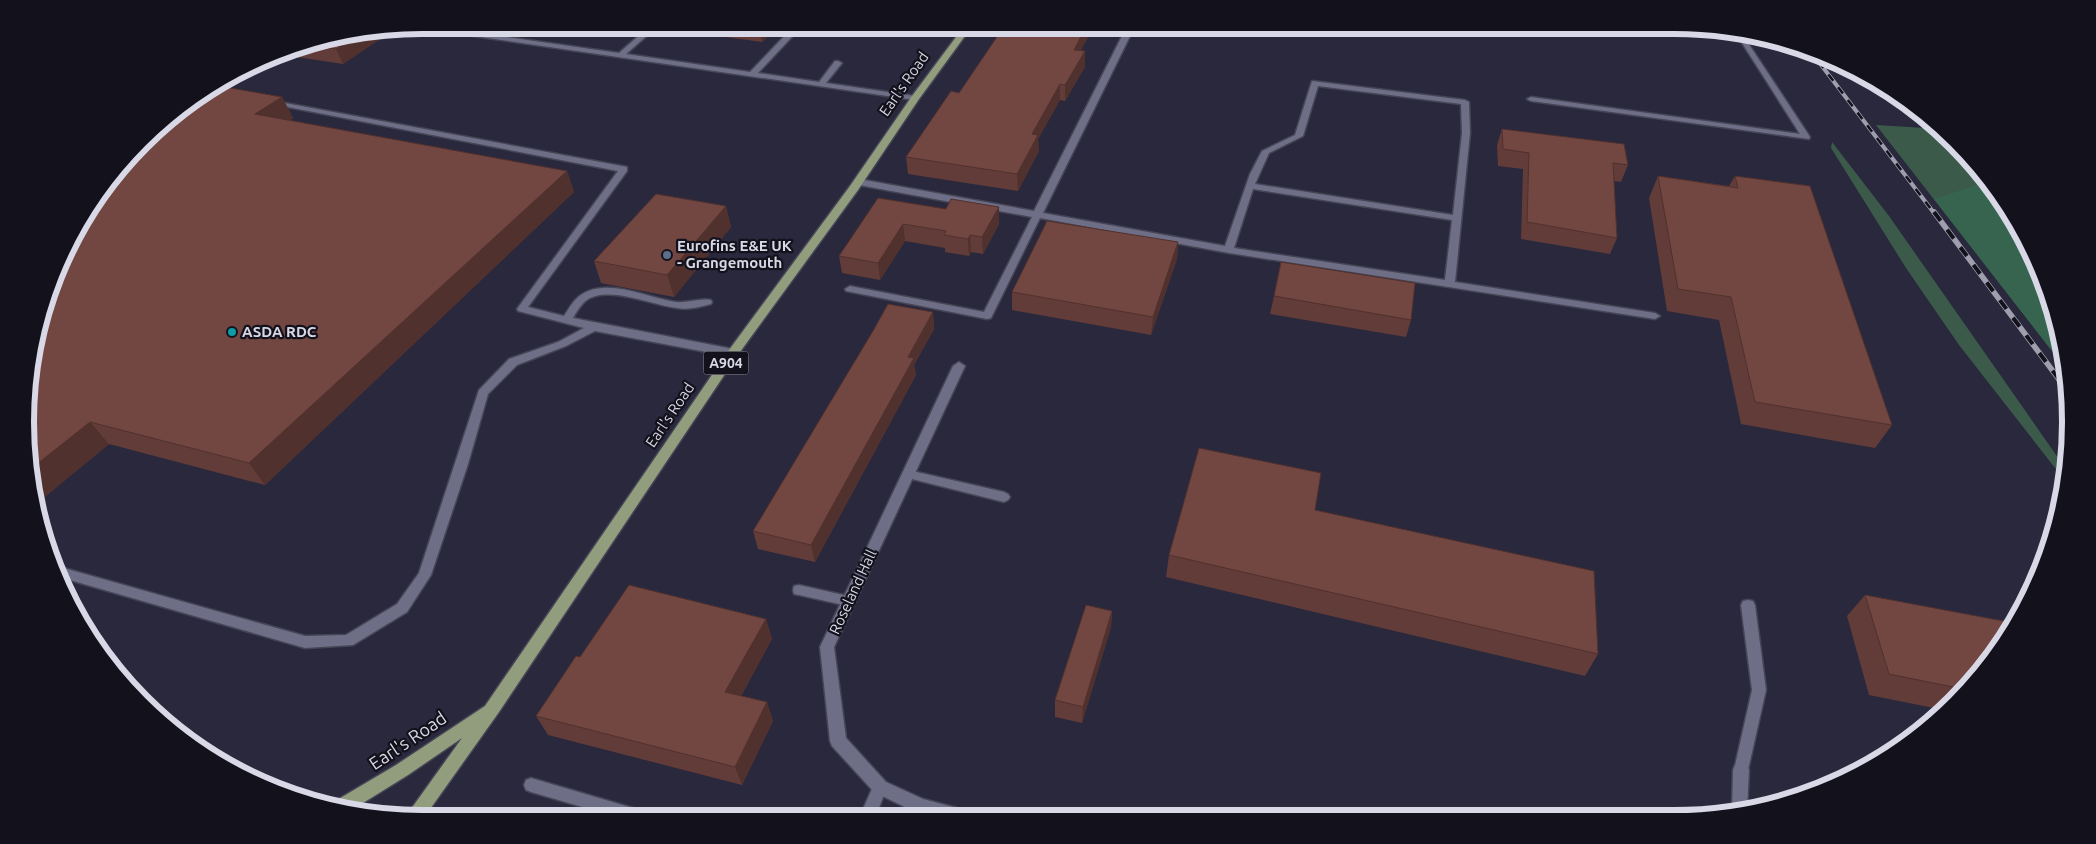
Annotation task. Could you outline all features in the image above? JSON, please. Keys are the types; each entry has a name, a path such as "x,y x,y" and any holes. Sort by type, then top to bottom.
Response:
{"main road":[{"name":"Earl's Road","path":"420,810 494,707 733,353 859,182 915,98 962,34"},
{"name":"Earl's Road","path":"348,803 402,770 494,707"}],"street":[{"name":"Roseland Hall","path":"936,810 921,806 880,787 838,741 827,647 959,366"},
{"path":"1739,805 1741,770"}],"lane":[{"path":"471,34 915,98"},
{"path":"620,56 645,34"},
{"path":"752,75 791,34"},
{"path":"850,289 987,316 1126,36"},
{"path":"1531,99 1806,137 1763,67 1743,40"},
{"path":"821,84 838,63"},
{"path":"1229,250 1250,186 1266,151 1299,136 1315,83 1465,102 1466,133 1450,284"},
{"path":"266,101 624,169 522,309 594,327 733,353"},
{"path":"859,182 1229,250 1656,316"},
{"path":"1250,186 1457,218"},
{"path":"567,320 580,300 586,295 601,292 685,306 707,302"},
{"path":"64,573 305,642 348,641 402,608 425,575 462,464 483,393 513,362 562,344 594,327"},
{"path":"908,474 1004,497"},
{"path":"799,590 848,601"},
{"path":"1741,770 1759,690 1748,605"},
{"path":"531,786 615,810"},
{"path":"870,810 880,787"}],"green space":[{"path":"1876,125 1928,128 1949,147 1982,186 2010,228 2033,273 2042,297 2057,357"},
{"path":"1832,142 1889,216 2060,461 2059,473 1959,345 1906,268 1831,148"},
{"path":"1980,184 1982,186 2010,228 2033,273 2042,297 2057,357 1934,199"}],"building":[{"path":"999,34 1082,34 1074,50 1085,51 1065,85 1060,84 1032,134 1038,135 1017,174 906,157 951,91 959,93"},
{"path":"348,41 336,49 323,47"},
{"name":"ASDA RDC","path":"226,87 282,97 255,114 567,171 249,463 90,422 36,465 34,422 37,371 47,322 63,273 99,206 130,166 166,130 206,99"},
{"path":"1502,129 1624,144 1628,165 1613,163 1617,238 1527,222 1529,153 1503,149"},
{"path":"1658,176 1738,188 1735,176 1810,186 1892,425 1755,402 1731,297 1678,289"},
{"path":"656,194 726,206 667,275 594,261"},
{"path":"878,198 946,209 951,199 999,207 982,237 970,235 968,239 944,235 946,231 903,224 878,263 839,256"},
{"path":"1047,221 1178,242 1153,317 1012,292"},
{"path":"1281,262 1415,283 1411,320 1274,296"},
{"path":"888,304 933,312 908,357 914,358 811,545 753,531 873,331"},
{"path":"1199,448 1321,473 1315,510 1594,571 1598,654 1169,555"},
{"path":"629,585 766,619 725,692 767,702 735,767 536,716 576,656 580,657"},
{"path":"1865,595 2007,622 1997,638 1957,688 1889,674"},
{"path":"1086,605 1112,611 1083,707 1055,700"}],"railway":[{"path":"1818,61 1934,213"},
{"path":"1934,212 2060,380"}],"place":[{"name":"Eurofins E&E UK - Grangemouth","path":"667,255"},
{"name":"ASDA RDC","path":"232,332"}]}
